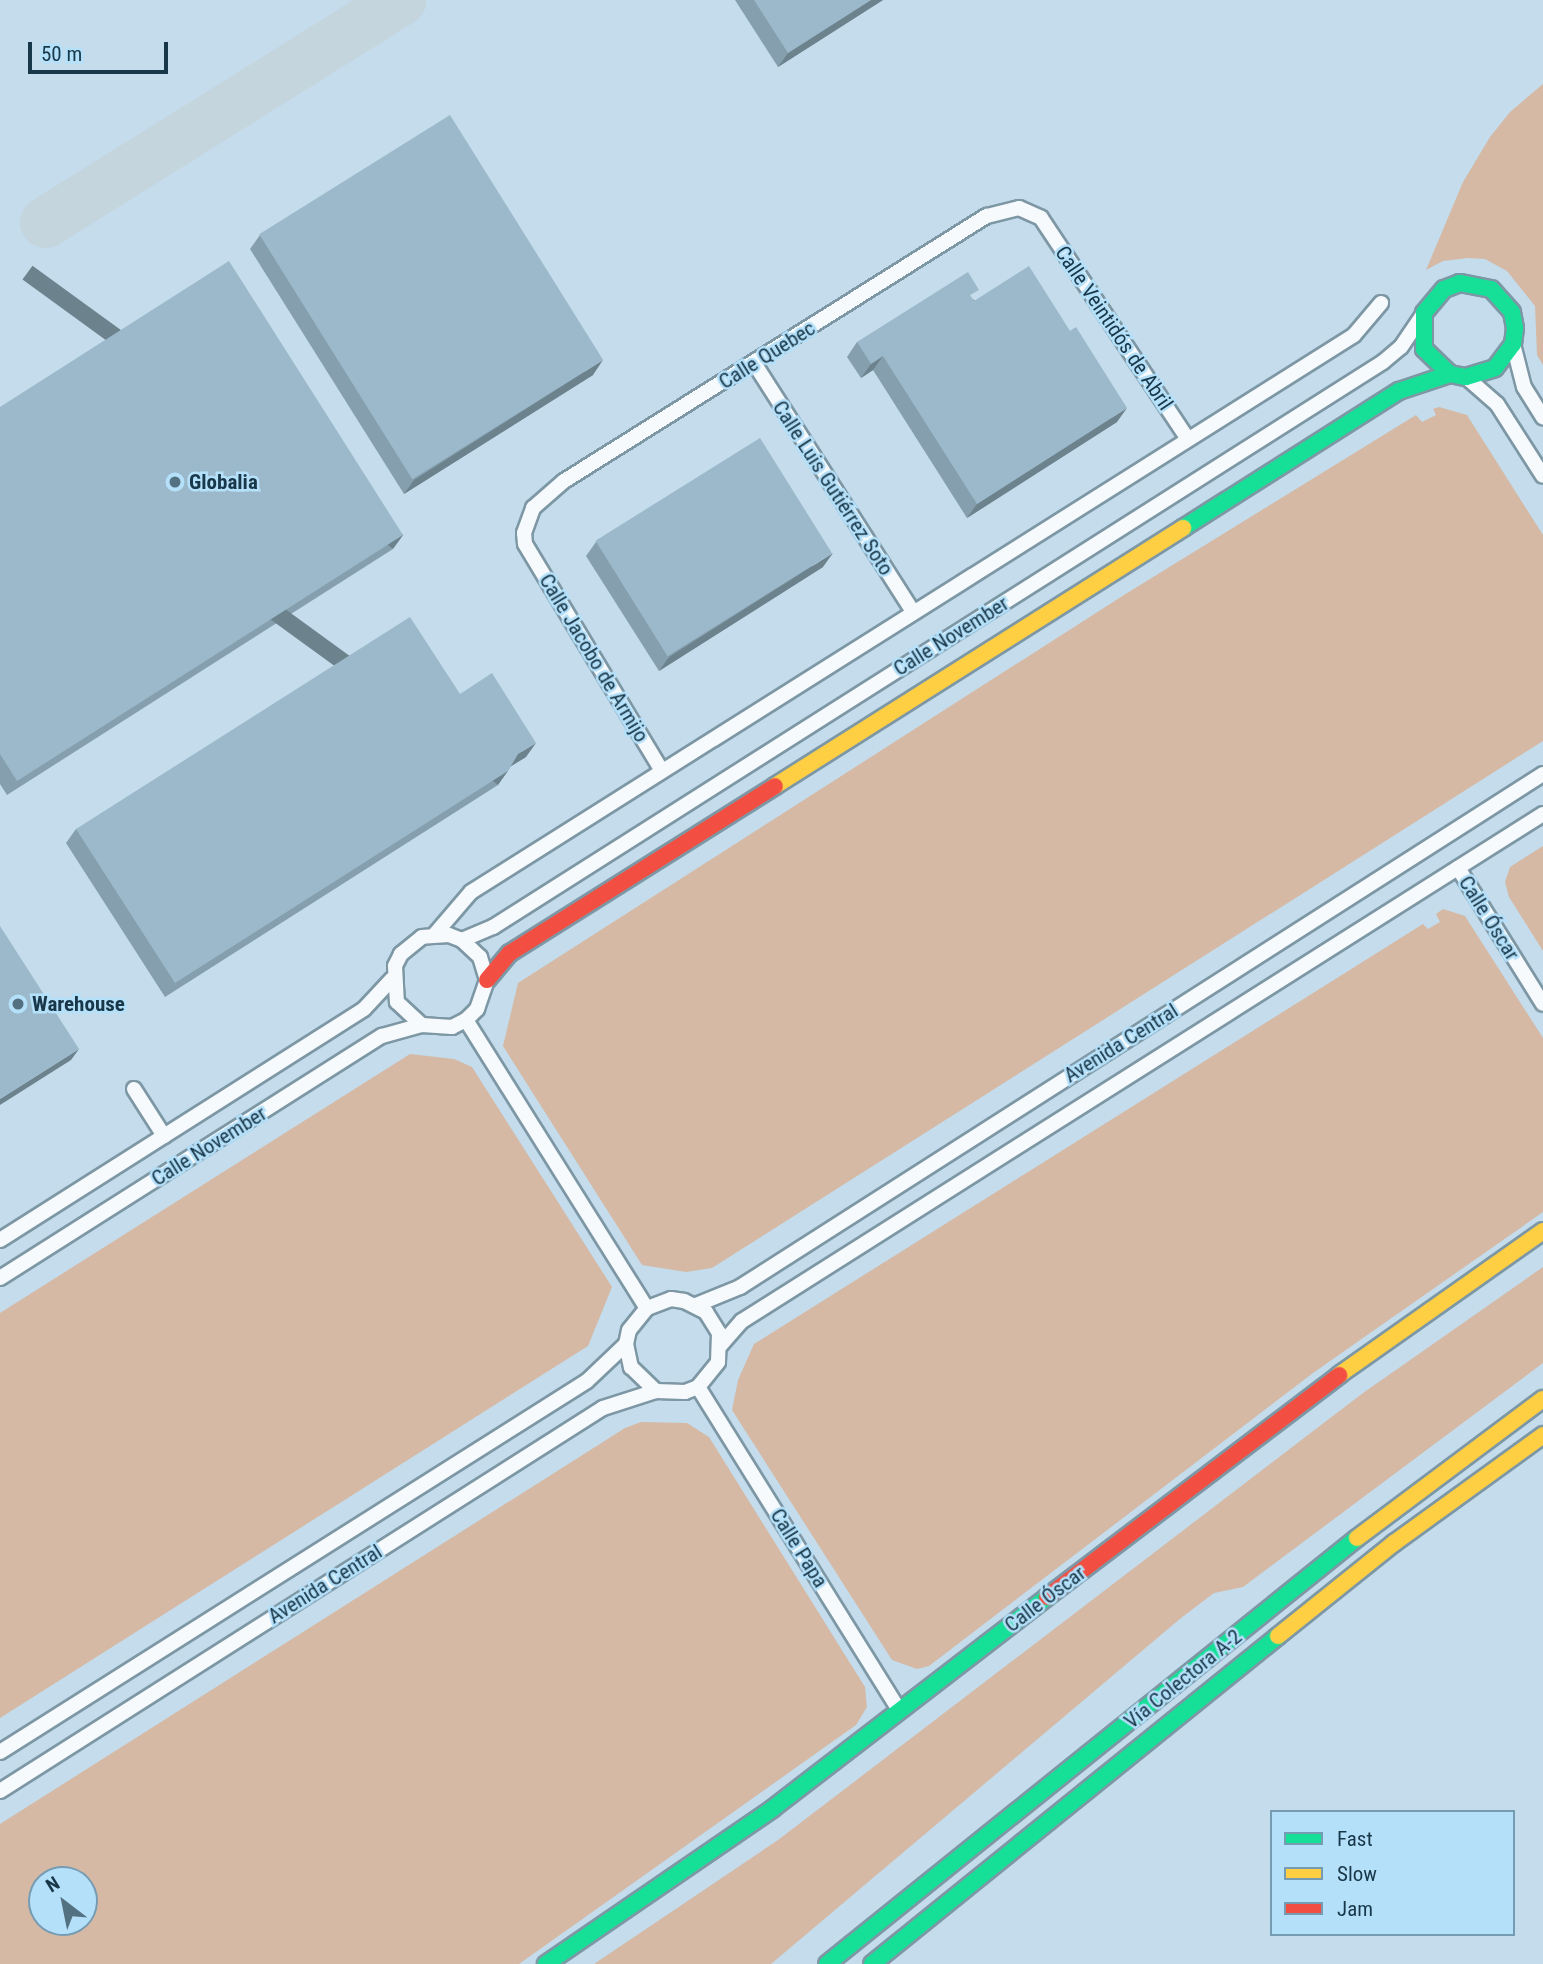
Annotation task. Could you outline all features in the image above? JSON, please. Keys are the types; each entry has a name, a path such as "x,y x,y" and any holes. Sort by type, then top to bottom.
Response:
{"street":[{"name":"Calle Quebec","path":"525,544 527,519 546,493 986,216 1018,208 1041,218"},
{"name":"Calle Veintidós de Abril","path":"1041,218 1188,439"},
{"path":"1543,417 1524,387 1513,344 1512,312 1503,299 1483,286 1460,283 1444,289 1424,313 1424,349 1497,404 1543,477"},
{"name":"Calle November","path":"435,934 471,892 1353,335 1381,303"},
{"name":"Calle November","path":"462,940 493,927 1383,362 1401,347 1424,313"},
{"path":"1458,375 1495,368 1513,344"},
{"name":"Calle Luis Gutiérrez Soto","path":"754,363 913,612"},
{"name":"Calle November","path":"487,981 510,953 1399,391 1458,375"},
{"name":"Calle Jacobo de Armijo","path":"525,544 662,771"},
{"name":"Avenida Central","path":"696,1305 724,1296 1543,774"},
{"name":"Avenida Central","path":"720,1346 742,1321 1543,814"},
{"name":"Calle Óscar","path":"1458,868 1543,1004"},
{"path":"435,934 462,940 480,957 487,981 477,1009 466,1020 452,1027 422,1025 397,1002 392,979 401,954 422,937 435,934"},
{"name":"Calle November","path":"0,1240 364,1009 392,979"},
{"path":"466,1020 647,1308"},
{"name":"Calle November","path":"0,1278 372,1042 422,1025"},
{"name":"Calle November","path":"134,1089 164,1136"},
{"name":"Calle Óscar","path":"546,1964 762,1816 1312,1394 1543,1231"},
{"path":"671,1300 696,1305 714,1322 720,1346 710,1376 698,1387 677,1393 656,1391 631,1367 626,1344 629,1330 647,1308 671,1300"},
{"name":"Avenida Central","path":"0,1752 587,1381 626,1344"},
{"name":"Calle Papa","path":"698,1387 900,1710"},
{"name":"Avenida Central","path":"0,1791 603,1408 656,1391"},
{"name":"Vía Colectora A-2","path":"827,1964 1373,1525 1543,1399"},
{"name":"Vía Colectora A-2","path":"872,1964 1394,1543 1543,1436"}],"shaded area":[{"path":"1543,84 1543,365 1537,355 1535,306 1507,271 1485,259 1468,258 1443,261 1426,270 1463,182 1490,137 1510,112"},
{"path":"1439,407 1467,415 1543,535 1543,741 712,1268 686,1272 642,1265 503,1046 518,983 1124,595 1416,415 1422,422 1436,415 1433,409"},
{"path":"1543,846 1543,951 1509,897 1505,882 1510,867"},
{"path":"1443,909 1465,916 1543,1038 1543,1212 1313,1373 929,1666 917,1669 892,1660 732,1410 738,1380 754,1344 1423,924 1428,929 1440,922 1436,914"},
{"path":"410,1054 454,1059 472,1067 612,1287 588,1346 0,1718 0,1313"},
{"path":"1543,1267 1543,1363 1243,1587 1214,1593 1181,1618 771,1964 594,1964 778,1840 1363,1393"},
{"path":"641,1422 687,1423 709,1437 865,1687 867,1707 856,1725 519,1964 0,1964 0,1824 625,1428"}],"building":[{"path":"754,0 871,0 788,53"},
{"path":"450,115 603,360 412,479 259,234"},
{"name":"Globalia","path":"229,261 403,535 17,781 0,754 0,407"},
{"path":"1029,266 1070,331 1076,327 1127,408 977,504 883,356 871,364 857,342 968,272 979,290 970,295 974,301"},
{"path":"760,438 832,553 668,656 595,541"},
{"path":"410,617 460,694 492,673 536,743 518,754 508,771 175,983 76,829"},
{"name":"Warehouse","path":"0,926 79,1049 0,1099"}],"taxiway":[{"path":"45,222 400,0"}],"traffic: fast":[{"path":"1183,528 1399,391 1450,374 1466,377 1495,368 1513,344 1515,328 1512,312 1491,289 1460,283 1444,289 1424,313 1424,349 1450,374"},
{"path":"827,1964 1357,1538"},
{"path":"546,1964 772,1809 1047,1597"},
{"path":"872,1964 1278,1636"}],"traffic: slow":[{"path":"775,786 1183,528"},
{"path":"1339,1375 1543,1231"},
{"path":"1357,1538 1543,1399"},
{"path":"1278,1636 1394,1543 1543,1435"}],"traffic: jam":[{"path":"487,980 510,953 775,786"},
{"path":"1047,1597 1339,1375"}],"place":[{"name":"Globalia","path":"175,482"},
{"name":"Warehouse","path":"18,1004"}]}
